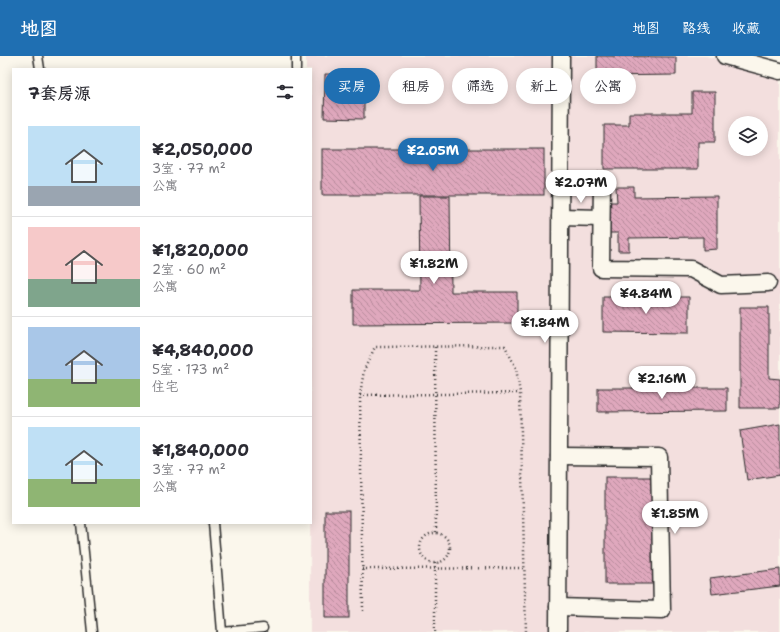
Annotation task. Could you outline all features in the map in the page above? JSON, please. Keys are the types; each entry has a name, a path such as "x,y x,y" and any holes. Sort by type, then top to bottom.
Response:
{"street":[{"path":"558,632 561,56"},
{"path":"725,56 780,70"},
{"path":"602,180 601,268 691,269 721,285 768,283"},
{"path":"560,217 601,218"},
{"path":"558,607 662,610 659,457 559,456"}],"lane":[{"path":"38,56 40,68"},
{"path":"296,56 296,68"},
{"path":"81,524 92,632"},
{"path":"213,524 222,632 263,628"}],"path":[{"path":"363,611 360,394 364,370 375,347 505,346 516,368 520,393 526,568 526,632"},
{"path":"435,347 436,533"},
{"path":"360,394 520,393"},
{"path":"436,533 445,537 448,541 450,550 446,558 435,563 424,558 420,549 420,544 426,536 436,533"},
{"path":"435,563 435,632"},
{"path":"362,568 526,568"}],"shaded area":[{"path":"306,56 706,56 780,77 780,632 310,632 310,524 312,524 312,68 306,68"}],"building":[{"path":"597,56 676,57 676,75 636,76 636,68 597,68"},
{"path":"692,92 715,92 715,142 698,142 698,169 604,169 604,125 629,125 629,113 692,113"},
{"path":"324,104 364,104 364,119 324,118"},
{"path":"322,149 544,149 544,195 322,195"},
{"path":"616,187 634,187 634,197 717,196 717,249 703,250 703,237 629,238 629,251 618,251 618,233 609,233 608,202 617,202"},
{"path":"419,196 450,196 451,292 517,292 517,323 353,324 353,290 420,290"},
{"path":"603,297 689,297 689,333 603,332"},
{"path":"740,307 769,307 769,378 780,379 780,408 740,408"},
{"path":"598,388 727,388 727,411 598,412"},
{"path":"780,424 780,475 747,480 740,431"},
{"path":"605,477 656,477 656,584 605,584"},
{"path":"325,511 349,511 349,618 325,618"},
{"path":"780,569 780,586 712,594 710,578"}]}
